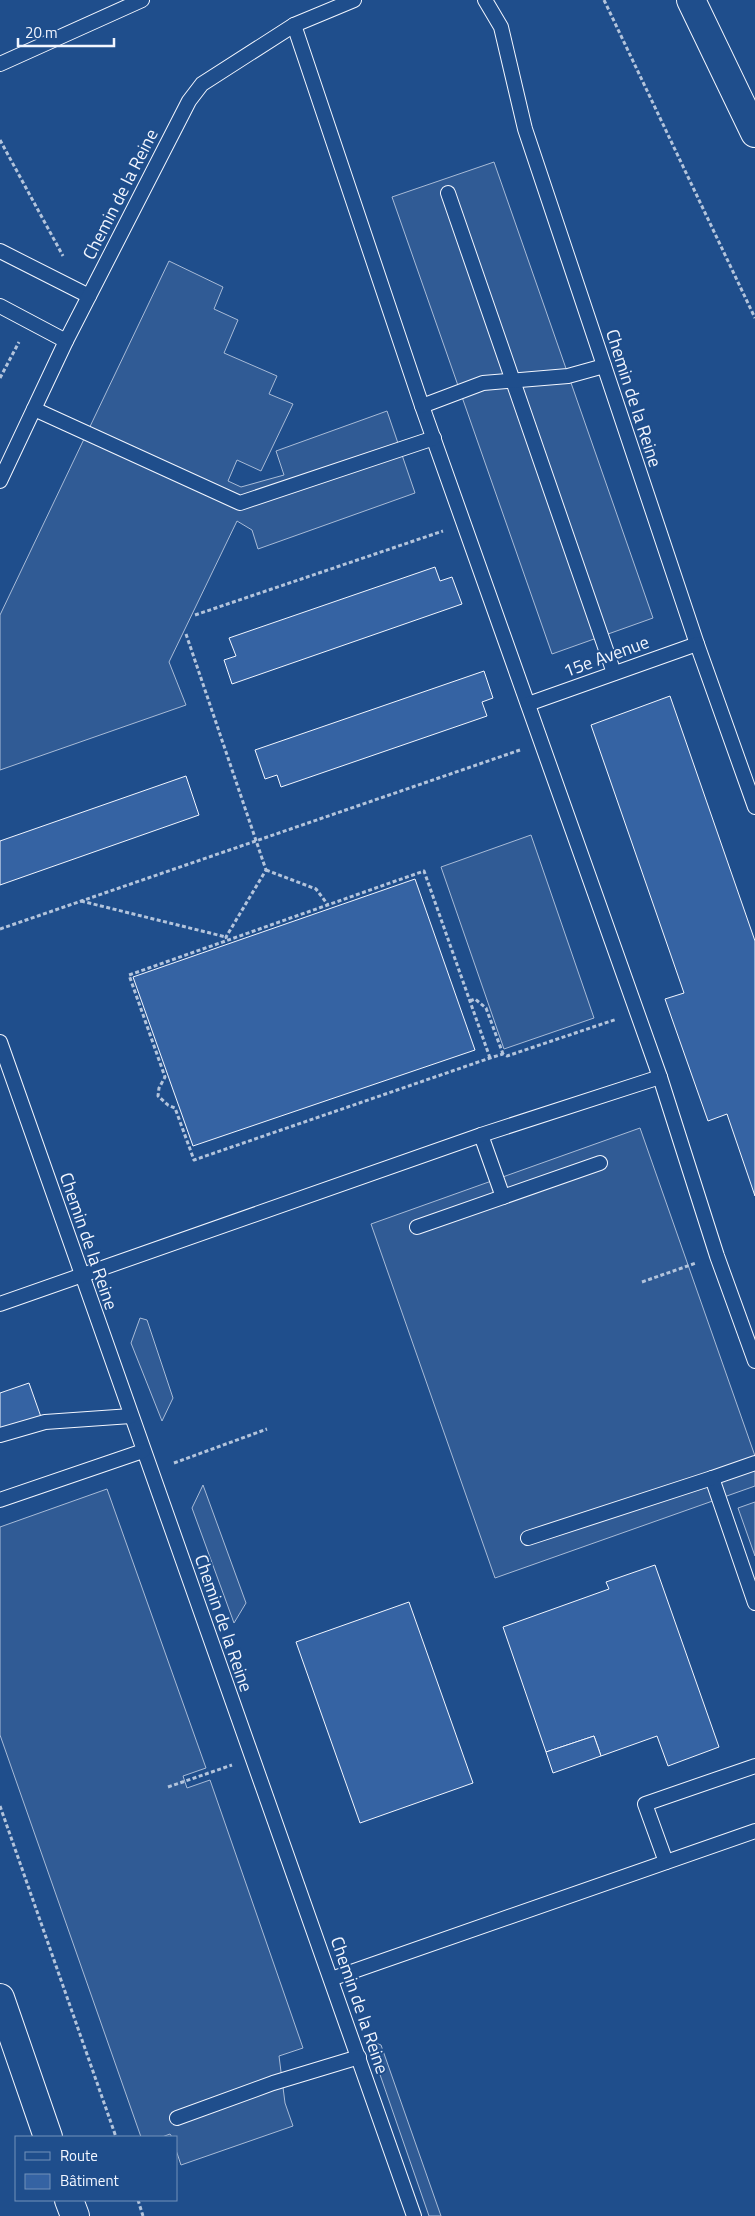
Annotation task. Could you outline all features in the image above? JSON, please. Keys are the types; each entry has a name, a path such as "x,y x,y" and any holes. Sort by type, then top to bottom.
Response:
{"main road":[{"path":"691,0 755,134"},
{"path":"0,1998 48,2136"},
{"path":"69,2201 75,2216"}],"lane":[{"path":"0,64 142,0"},
{"name":"Chemin de la Reine","path":"0,481 66,341 189,101 202,84 294,25 354,0"},
{"name":"Chemin de la Reine","path":"485,0 501,27 525,129 696,644 755,807"},
{"path":"294,25 422,406 660,1078 717,1256 755,1361"},
{"path":"448,193 614,673"},
{"path":"0,251 89,296"},
{"path":"0,306 66,341"},
{"path":"422,406 483,383 568,376 604,366"},
{"path":"34,409 240,503 434,438"},
{"name":"15e Avenue","path":"528,704 696,644"},
{"name":"Chemin de la Reine","path":"0,1042 414,2216"},
{"path":"0,1304 481,1134 660,1078"},
{"path":"481,1134 503,1197"},
{"path":"417,1227 600,1162"},
{"path":"0,1435 45,1422 131,1416"},
{"path":"0,1500 144,1451"},
{"path":"528,1538 755,1464"},
{"path":"712,1478 755,1603"},
{"path":"666,1862 645,1804 755,1766"},
{"path":"331,1979 755,1831"},
{"path":"177,2118 273,2083 359,2057"}],"path":[{"path":"604,0 755,318"},
{"path":"0,140 64,257"},
{"path":"0,378 23,335"},
{"path":"195,615 448,530"},
{"path":"186,634 266,870 227,938"},
{"path":"0,929 523,749"},
{"path":"266,870 316,889 328,905"},
{"path":"490,1058 424,871 227,938 129,974 165,1077 159,1088 158,1096 168,1105 176,1108 194,1160 490,1058 503,1054 507,1056 620,1018"},
{"path":"81,901 227,938"},
{"path":"470,1000 475,999 486,1008 503,1054"},
{"path":"642,1282 699,1262"},
{"path":"194,1456 267,1429"},
{"path":"168,1787 233,1764"},
{"path":"0,1806 116,2136"},
{"path":"138,2201 143,2216"}],"shaded area":[{"path":"494,162 653,618 552,654 392,197"},
{"path":"169,261 223,287 214,309 238,320 224,353 277,376 269,394 293,404 261,471 237,460 228,481 241,487 284,475 276,451 387,411 415,493 258,549 252,530 237,521 169,662 186,705 0,770 0,615"},
{"path":"531,835 594,1018 504,1049 441,867"},
{"path":"640,1128 755,1456 755,1486 495,1578 371,1224"},
{"path":"140,1318 147,1320 173,1398 162,1421 131,1343"},
{"path":"203,1485 246,1603 234,1623 192,1508"},
{"path":"107,1489 206,1768 183,1776 187,1788 210,1780 303,2048 279,2056 285,2103 293,2126 181,2165 178,2156 178,2136 171,2136 170,2134 165,2136 141,2136 0,1735 0,1527"},
{"path":"755,1502 755,1556 738,1508"},
{"path":"368,2040 381,2045 441,2216 429,2216"}],"building":[{"path":"435,567 440,581 452,577 462,604 232,684 224,660 236,656 229,638"},
{"path":"484,671 493,698 482,702 487,716 281,787 277,775 265,779 255,750"},
{"path":"670,696 755,941 755,1196 727,1114 708,1121 665,999 684,993 591,725"},
{"path":"186,776 199,815 0,885 0,841"},
{"path":"415,879 475,1050 193,1146 133,977"},
{"path":"29,1383 41,1417 0,1431 0,1393"},
{"path":"655,1565 719,1747 668,1766 657,1736 601,1756 594,1736 546,1752 503,1627 609,1589 606,1582"},
{"path":"409,1602 473,1783 360,1823 296,1642"},
{"path":"594,1736 601,1756 553,1773 546,1752"}]}
